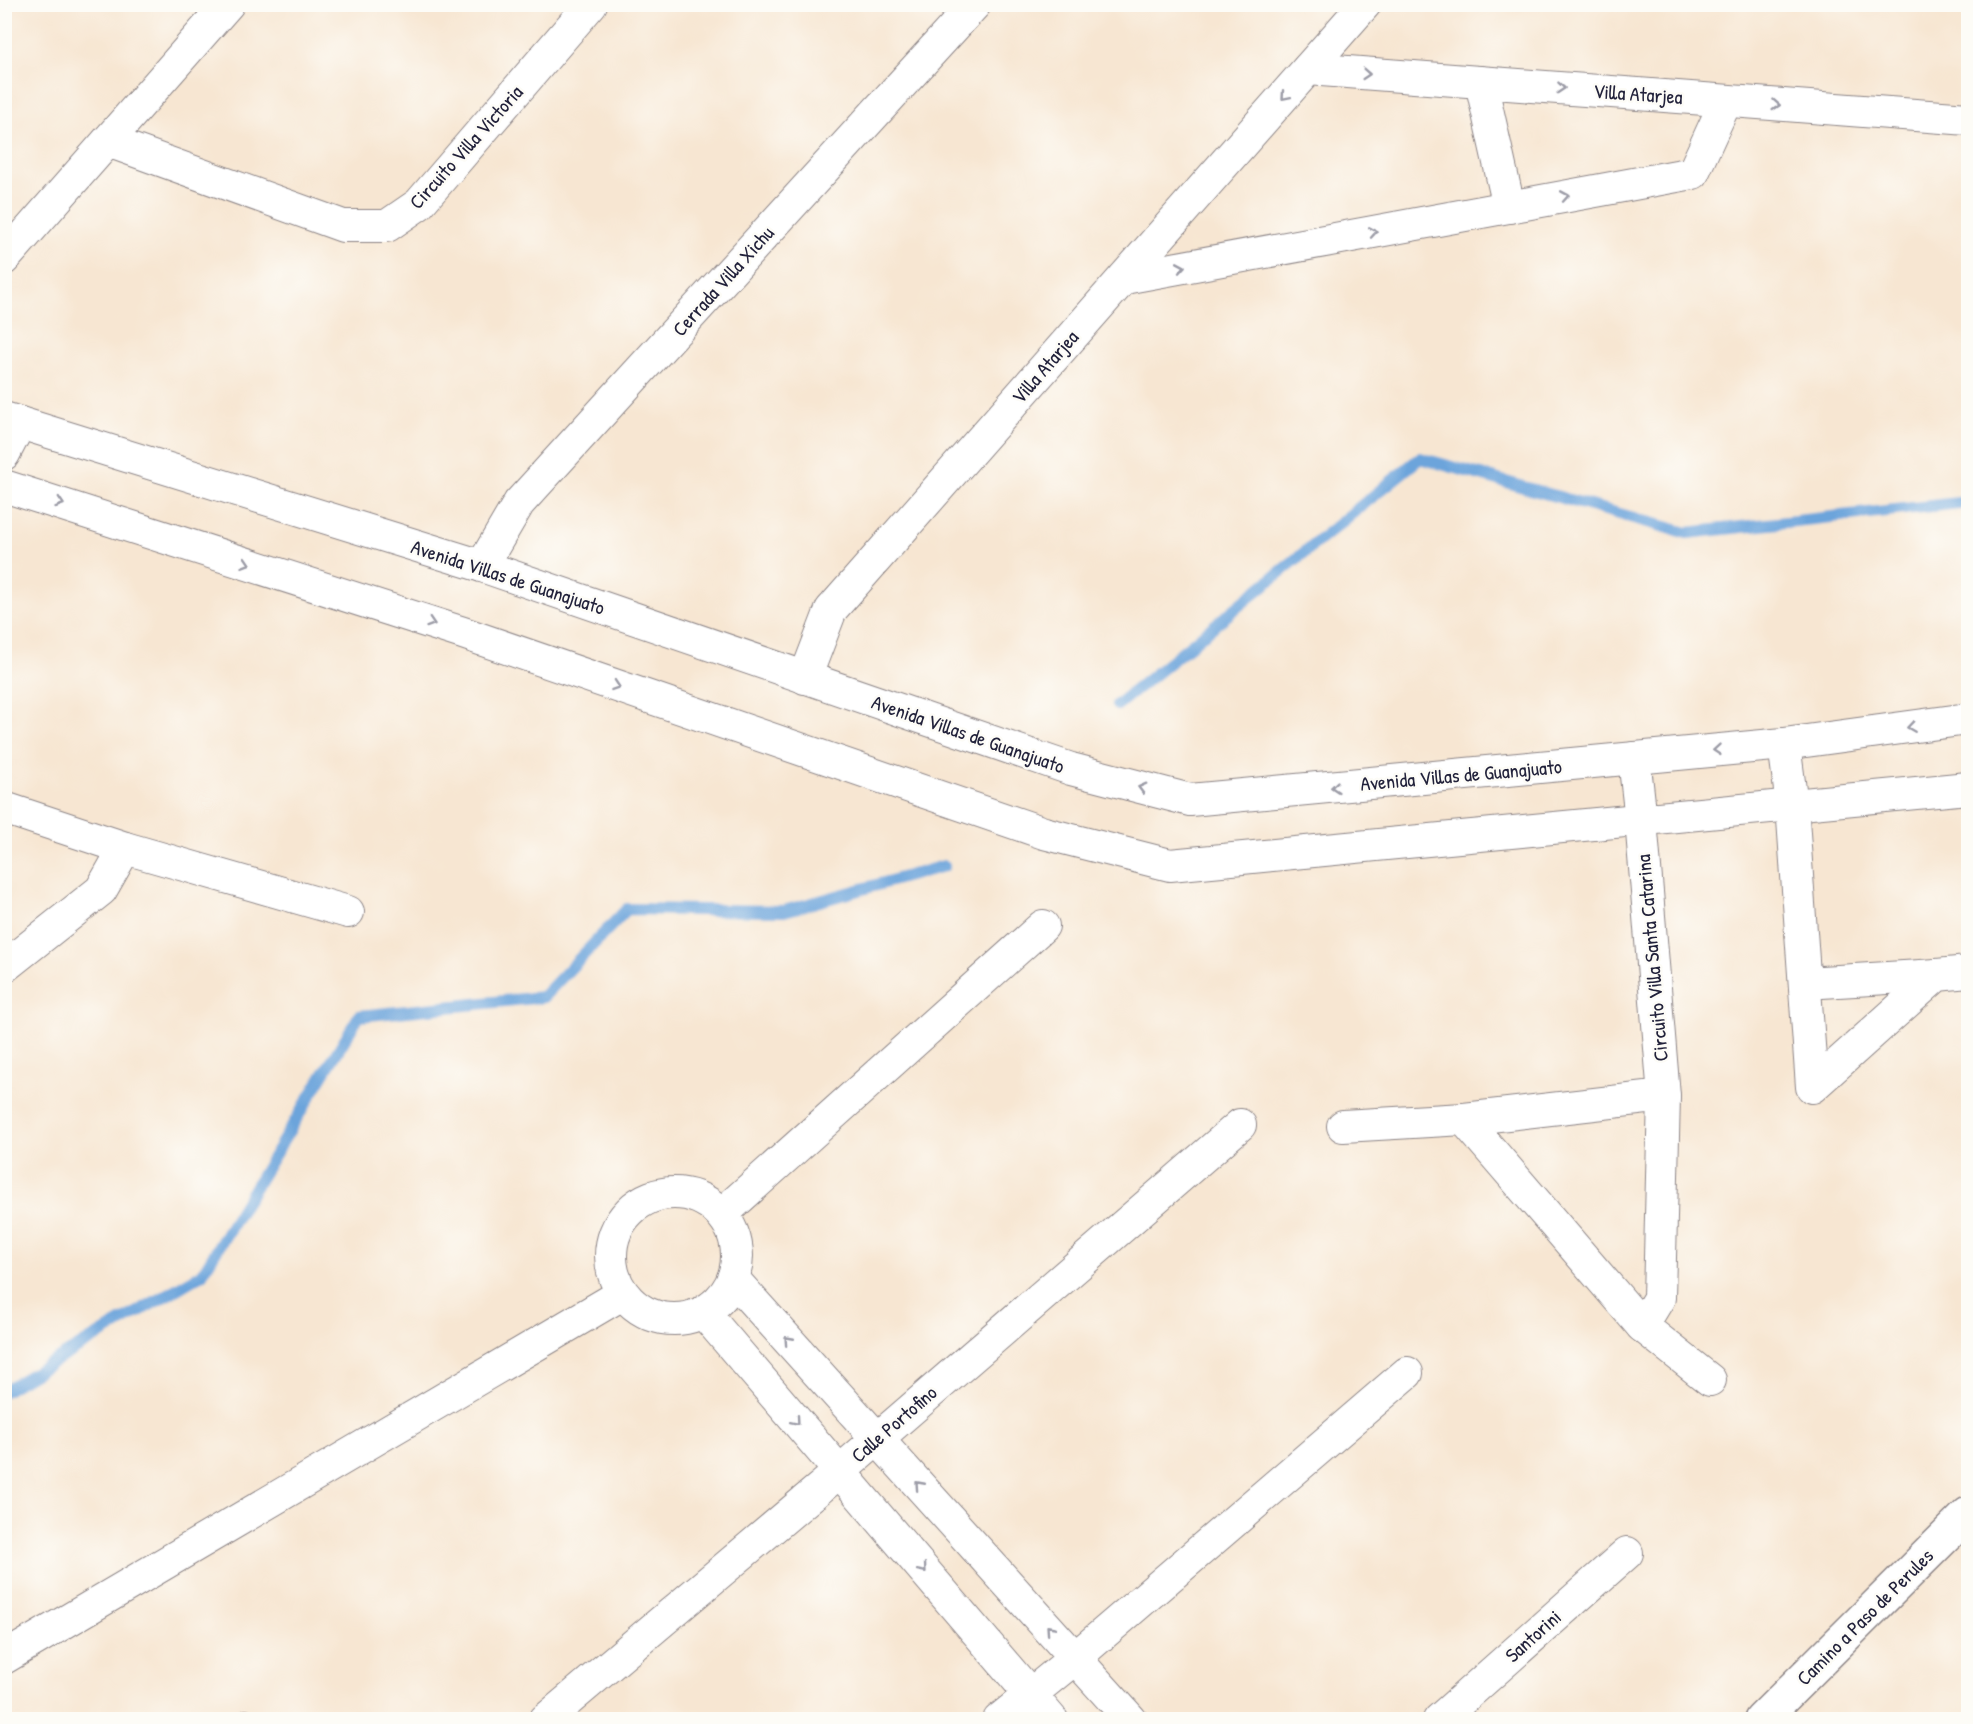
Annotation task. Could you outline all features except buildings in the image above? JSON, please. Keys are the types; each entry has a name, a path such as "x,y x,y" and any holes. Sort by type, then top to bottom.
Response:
{"street":[{"path":"4,259 228,4"},
{"name":"Circuito Villa Victoria","path":"108,141 343,226 387,226 419,204 591,4"},
{"name":"Cerrada Villa Xichu","path":"482,566 519,502 975,4"},
{"name":"Villa Atarjea","path":"805,678 831,610 1365,4"},
{"name":"Villa Atarjea","path":"1308,69 1968,119"},
{"path":"1481,82 1509,207"},
{"path":"1124,278 1693,173 1726,101"},
{"path":"4,454 12,420"},
{"name":"Avenida Villas de Guanajuato","path":"12,420 482,566 1071,769 1190,800 1784,744 1968,719"},
{"path":"4,486 463,633 1044,833 1170,865 1968,788"},
{"path":"1784,744 1792,805 1812,1088 1936,975"},
{"name":"Circuito Villa Santa Catarina","path":"1634,758 1664,1096 1659,1298 1642,1326"},
{"path":"4,808 125,848 348,912"},
{"path":"4,967 101,890 125,848"},
{"path":"722,1214 1043,926"},
{"path":"1805,983 1968,972"},
{"path":"1343,1126 1464,1119 1664,1096"},
{"path":"1464,1119 1642,1326 1710,1380"},
{"name":"Calle Portofino","path":"545,1719 839,1472 1240,1125"},
{"path":"673,1192 700,1198 722,1214 738,1245 734,1280 722,1299 704,1313 675,1320 645,1313 622,1294 611,1268 612,1241 624,1216 646,1199 673,1192"},
{"path":"734,1280 1131,1719"},
{"path":"4,1658 622,1294"},
{"path":"704,1313 1052,1719"},
{"path":"999,1719 1075,1658 1407,1373"},
{"name":"Camino a Paso de Perules","path":"1761,1719 1968,1514"},
{"name":"Santorini","path":"1439,1719 1627,1553"}],"waterway":[{"path":"1117,705 1420,458 1687,533 1968,502"},
{"path":"4,1391 202,1274 359,1016 543,997 627,909 784,911 944,866"}]}
